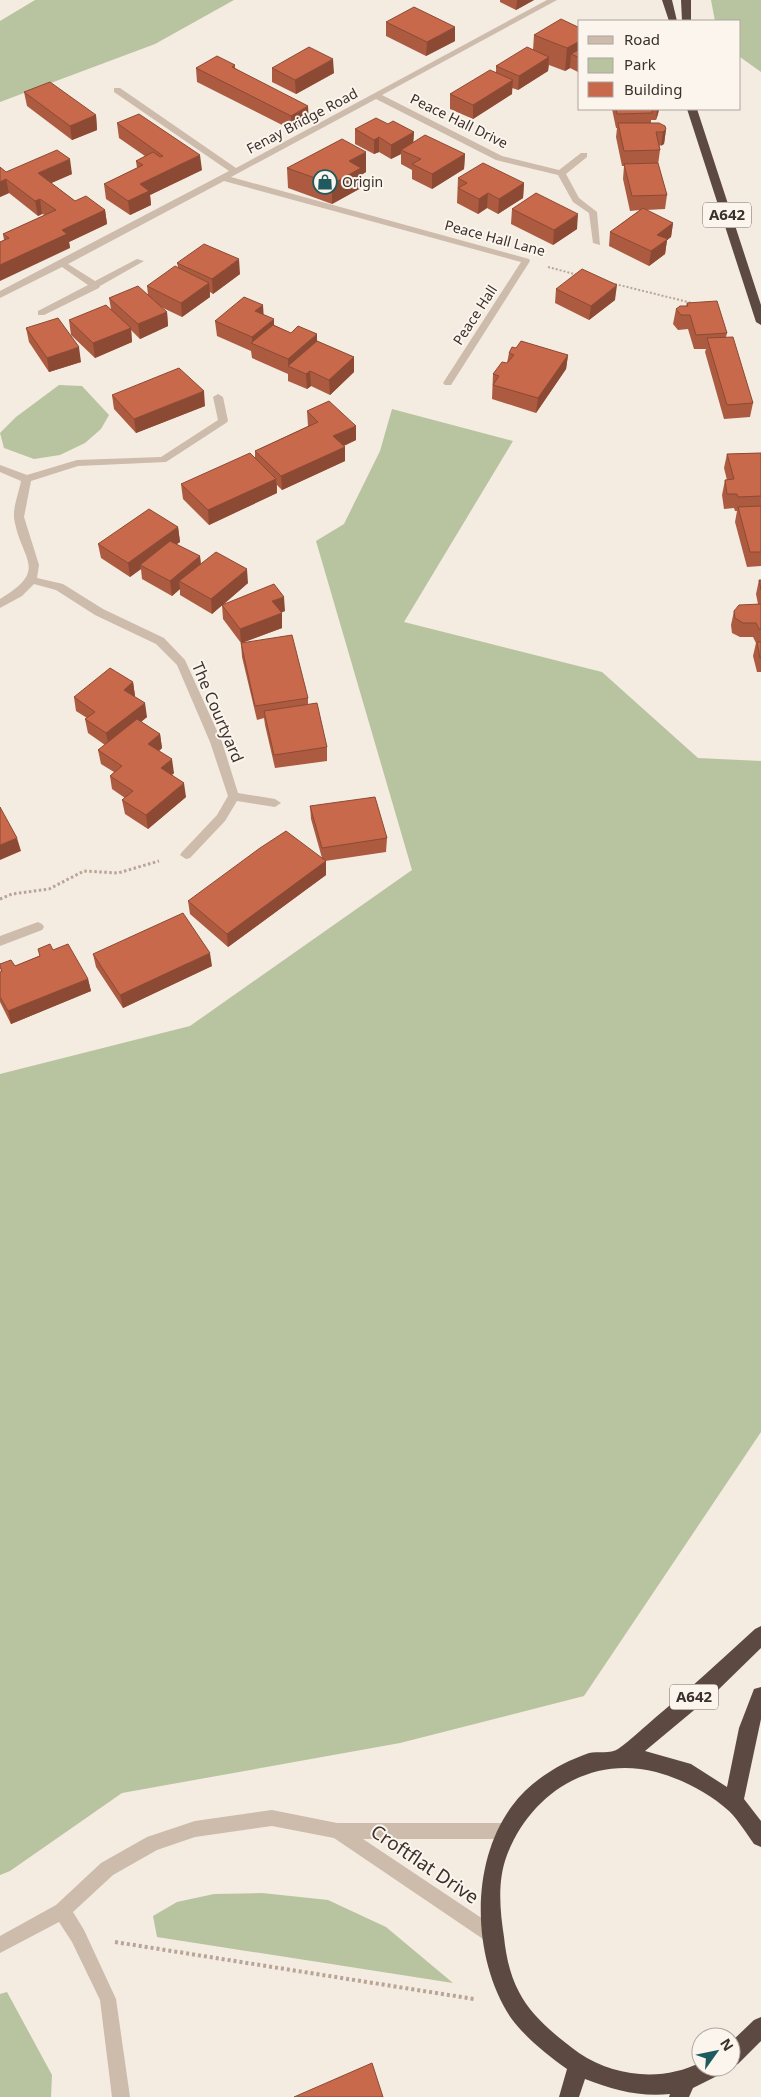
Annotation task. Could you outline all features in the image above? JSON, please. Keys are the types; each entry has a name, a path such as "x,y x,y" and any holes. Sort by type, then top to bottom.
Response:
{"highway":[{"path":"667,0 673,20"},
{"path":"686,0 687,20"},
{"name":"A642","path":"692,110 761,322"},
{"name":"A642","path":"624,1756 710,1684 761,1635"},
{"path":"734,1803 748,1728 761,1696"},
{"name":"A642","path":"699,2077 682,2089 613,2080 578,2066 535,2031 515,2006 505,1985 489,1932 490,1879 506,1831 536,1791 577,1765 624,1756 663,1761 701,1777 734,1803 761,1837"},
{"path":"741,2047 761,2027"},
{"path":"569,2097 578,2066"}],"street":[{"name":"Fenay Bridge Road","path":"0,295 63,264 236,172 553,0"},
{"path":"118,90 236,172"},
{"name":"Peace Hall Drive","path":"377,96 499,158 561,173"},
{"path":"584,155 561,173 576,200 593,212 596,243"},
{"name":"Peace Hall Lane","path":"224,178 526,261"},
{"path":"41,313 96,286 140,261"},
{"name":"Peace Hall","path":"448,383 526,261"},
{"path":"63,264 96,286"},
{"path":"0,468 26,480 77,463 163,460 223,421 218,397"},
{"path":"0,604 18,593 32,580 34,565 19,516 26,480"},
{"name":"The Courtyard","path":"32,580 59,587 100,612 160,641 181,663 216,742 234,796"},
{"path":"186,855 221,818 234,796 275,803"},
{"path":"0,941 38,927"},
{"name":"Croftflat Drive","path":"0,1945 62,1911 107,1868 153,1843 195,1829 272,1818 337,1831 506,1831"},
{"name":"Croftflat Drive","path":"337,1831 489,1932"},
{"path":"62,1911 78,1936 108,1999 120,2097"}],"path":[{"name":"Peace Hall Lane","path":"526,261 582,275"},
{"path":"610,282 695,304"},
{"path":"0,899 12,894 49,890 84,871 118,873 186,855"},
{"path":"78,1936 515,2006"}],"green space":[{"path":"35,0 234,0 155,44 0,102 0,21"},
{"path":"711,0 761,0 761,72 741,58 741,20 715,20"},
{"path":"59,385 82,386 109,415 101,429 85,443 60,455 34,459 4,448 0,433 16,417"},
{"path":"392,409 513,441 404,622 602,672 698,758 761,761 761,1432 584,1696 400,1743 122,1793 10,1871 0,1875 0,1074 190,1026 412,870 316,541 344,524 380,451"},
{"path":"262,1893 328,1900 386,1927 453,1983 157,1937 153,1916 177,1902 214,1894"},
{"path":"7,1992 52,2075 51,2097 0,2097 0,1994"}],"building":[{"path":"414,7 455,27 427,42 386,22"},
{"path":"561,19 578,27 578,42 567,48 534,35"},
{"path":"309,47 333,59 295,80 272,68"},
{"path":"527,47 549,57 519,76 496,66"},
{"path":"578,50 578,57 571,54"},
{"path":"217,56 235,65 232,67 308,106 291,116 196,68"},
{"path":"490,70 513,80 473,105 450,94"},
{"path":"50,82 96,115 70,126 24,92"},
{"path":"616,110 652,110 652,113 617,114"},
{"path":"139,114 200,155 140,184 149,191 128,201 104,184 143,165 136,161 153,152 160,157 163,156 117,123"},
{"path":"376,118 388,124 393,121 414,132 391,145 379,137 374,140 355,129"},
{"path":"618,123 659,123 665,126 666,129 663,132 656,132 660,150 624,151"},
{"path":"425,135 465,154 432,174 412,164 421,159 401,150"},
{"path":"342,139 366,152 349,161 361,168 332,184 287,168"},
{"path":"57,150 70,159 38,173 75,201 86,196 105,210 62,230 67,234 0,265 0,242 9,238 3,234 56,210 40,199 35,201 6,179 0,182 0,167 6,172"},
{"path":"483,163 524,183 499,199 488,193 479,199 458,188 467,183 458,178"},
{"path":"658,163 667,195 632,196 624,164"},
{"path":"536,193 578,214 554,230 512,209"},
{"path":"643,208 673,223 657,235 668,239 651,251 610,232"},
{"path":"204,244 239,259 212,279 177,263"},
{"path":"175,266 209,283 181,303 147,286"},
{"path":"582,269 617,285 591,306 556,289"},
{"path":"138,286 167,312 138,324 109,298"},
{"path":"244,297 263,305 255,311 274,319 252,337 215,321"},
{"path":"717,301 727,333 696,335 690,315 681,315 676,309 680,306 688,306 687,303"},
{"path":"106,305 131,328 93,343 69,320"},
{"path":"58,318 79,347 47,358 26,328"},
{"path":"273,325 291,333 298,326 317,334 288,359 251,343"},
{"path":"733,337 753,403 727,405 707,338"},
{"path":"317,341 354,357 329,380 310,371 306,374 288,366"},
{"path":"521,341 568,355 538,398 493,385 499,376 493,374 502,362 507,363 514,355 509,353 512,347 516,348"},
{"path":"179,368 204,391 134,419 112,395"},
{"path":"329,401 356,426 333,436 345,447 281,476 255,451 318,422 307,411"},
{"path":"250,453 276,479 208,510 181,484"},
{"path":"761,453 761,496 738,497 737,494 727,494 725,480 734,479 727,454"},
{"path":"761,506 761,552 750,552 738,507"},
{"path":"149,509 178,527 128,563 98,544"},
{"path":"170,541 200,556 170,581 140,565"},
{"path":"216,552 247,569 211,599 179,581"},
{"path":"274,584 284,597 272,601 282,613 240,629 222,605"},
{"path":"761,604 761,629 759,629 756,623 743,623 735,618 734,611 739,605"},
{"path":"292,635 308,698 255,706 241,643"},
{"path":"757,642 761,642 761,658 760,658"},
{"path":"110,668 133,682 124,690 145,703 106,733 85,719 95,712 74,697"},
{"path":"317,703 327,747 274,755 264,711"},
{"path":"137,719 160,734 148,744 172,759 161,768 184,783 146,815 122,800 133,791 110,776 122,766 98,750"},
{"path":"375,797 387,838 322,848 310,806"},
{"path":"0,807 17,838 0,845"},
{"path":"286,831 326,861 227,934 188,901 260,848"},
{"path":"183,913 210,953 120,995 93,954"},
{"path":"50,944 53,950 68,944 88,979 8,1011 0,997 0,972 2,971 0,964 11,960 15,966 40,956 38,949"},
{"path":"372,2063 383,2097 294,2097"}],"place":[{"name":"Origin","path":"325,182"}]}
